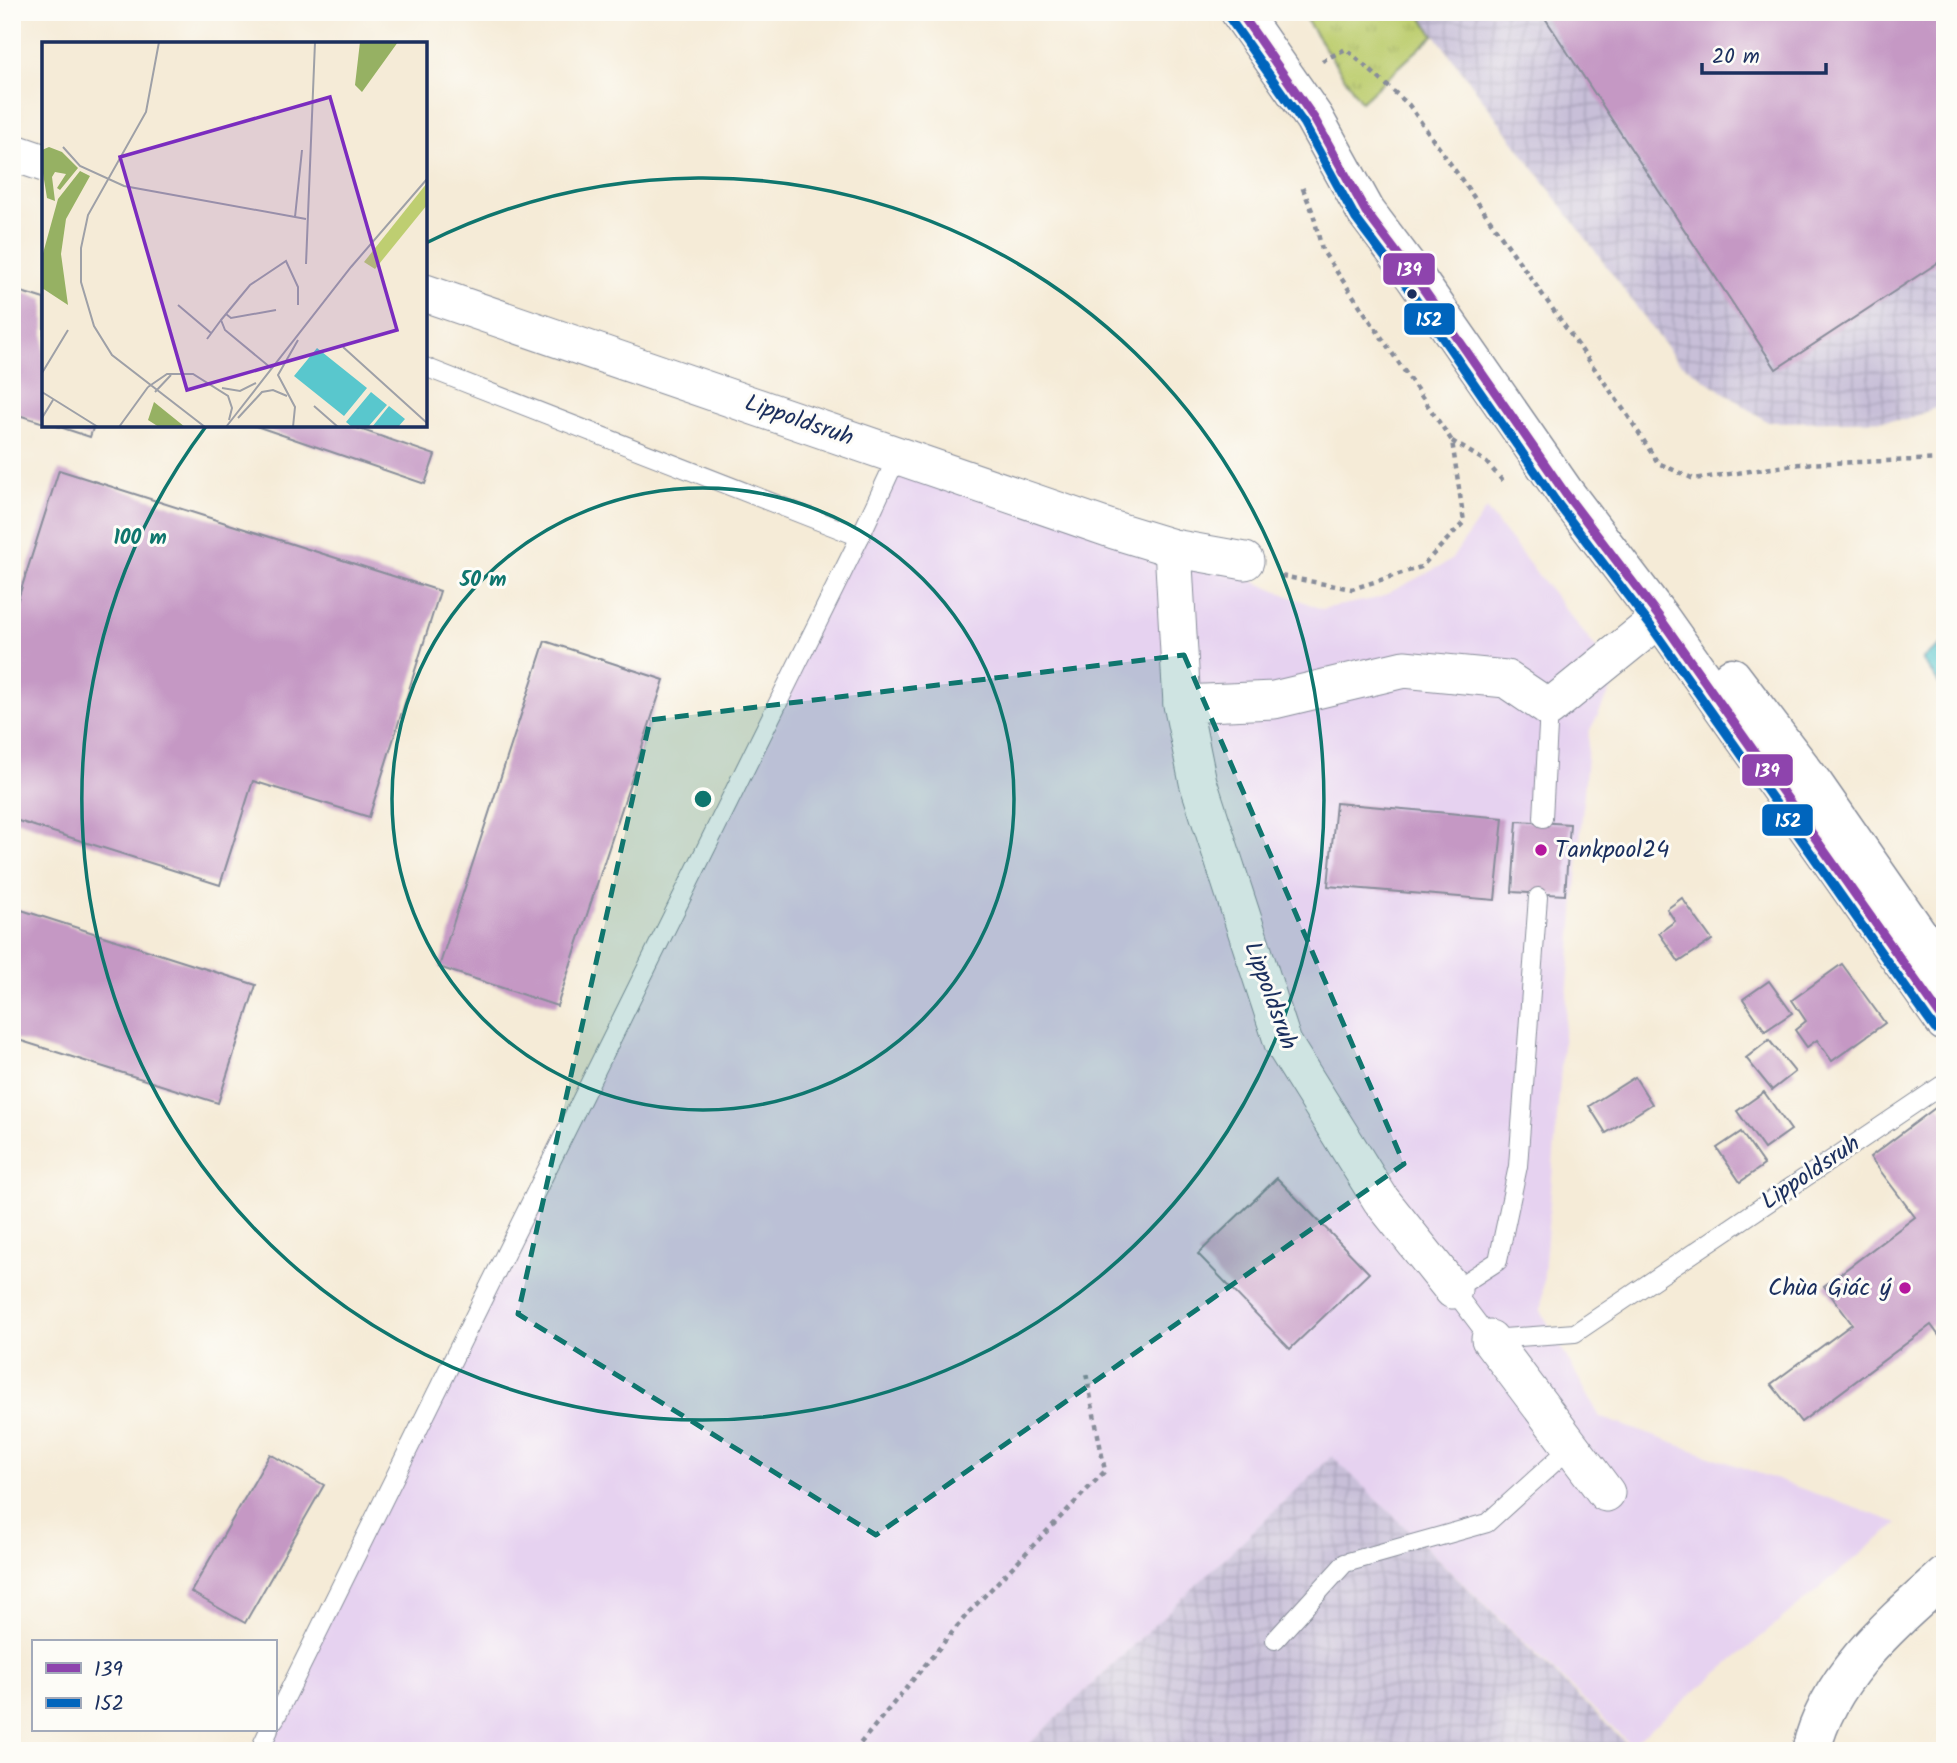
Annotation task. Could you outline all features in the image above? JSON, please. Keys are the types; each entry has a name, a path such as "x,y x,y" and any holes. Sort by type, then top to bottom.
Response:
{"main road":[{"path":"1240,12 1314,118 1366,212 1415,276 1565,493 1660,618 1945,1022"},
{"path":"1314,118 1378,188 1610,514 1815,786 1945,973"},
{"path":"1815,786 1871,831 1945,932"},
{"path":"1811,1751 1817,1728 1847,1676 1886,1629 1945,1576"}],"street":[{"path":"12,152 42,162"},
{"name":"Lippoldsruh","path":"427,294 1114,530 1173,548 1245,561"},
{"name":"Lippoldsruh","path":"1173,548 1182,704 1198,782 1283,1042 1381,1200 1453,1290"},
{"path":"1182,704 1275,700 1404,670 1506,678 1549,708 1660,618"},
{"name":"Lippoldsruh","path":"1490,1339 1606,1493"}],"lane":[{"path":"427,367 860,537"},
{"path":"276,1717 860,537 898,455"},
{"path":"1543,818 1549,708"},
{"path":"1453,1290 1498,1261 1518,1166 1538,897"},
{"name":"Lippoldsruh","path":"1453,1290 1490,1339 1574,1333 1945,1083"},
{"path":"1275,1640 1345,1563 1486,1522 1571,1447"},
{"path":"259,1751 268,1732"}],"path":[{"path":"1311,66 1346,49 1409,105 1629,416 1658,463 1694,479 1800,464 1945,459"},
{"path":"1245,561 1281,576 1352,589 1421,567 1464,522 1452,441 1322,250 1313,213 1298,178"},
{"path":"854,1751 969,1612 1105,1471 1086,1373"}],"highlighted area":[{"path":"1184,655 1404,1164 876,1535 518,1314 650,720"}],"shaded area":[{"path":"1418,12 1945,12 1945,404 1905,420 1768,422 1676,360"},
{"path":"898,455 1173,548 1321,609 1379,598 1450,561 1486,509 1618,676 1589,732 1541,1311 1600,1417 1898,1523 1631,1745 1332,1457 1022,1751 259,1751 268,1732 276,1732 276,1717"},
{"path":"1332,1456 1634,1751 1022,1751"}],"green space":[{"path":"1301,12 1418,12 1434,35 1361,102"}],"water":[{"path":"1945,643 1945,692 1922,659"}],"building":[{"path":"1541,12 1945,12 1945,258 1776,369"},
{"path":"12,289 42,298 42,422 12,413"},
{"path":"60,427 93,427 90,437"},
{"path":"259,427 354,427 435,455 425,484"},
{"path":"59,470 440,591 369,817 253,781 220,885 12,819 12,618"},
{"path":"545,641 664,680 557,1006 439,967"},
{"path":"1336,803 1503,818 1495,900 1328,886"},
{"name":"Tankpool24","path":"1517,821 1570,824 1565,895 1512,892"},
{"path":"1682,898 1712,940 1679,962 1659,933 1675,921 1667,909"},
{"path":"12,907 256,985 218,1103 12,1038"},
{"path":"1842,964 1885,1023 1832,1061 1817,1040 1807,1047 1795,1030 1806,1021 1792,1000"},
{"path":"1769,981 1792,1013 1765,1031 1743,999"},
{"path":"1769,1040 1795,1072 1772,1090 1746,1058"},
{"path":"1635,1077 1652,1104 1606,1133 1589,1106"},
{"path":"1764,1092 1791,1130 1764,1149 1737,1111"},
{"path":"1939,1105 1945,1112 1945,1344 1931,1325 1801,1422 1771,1384 1852,1324 1824,1286 1915,1217 1870,1157"},
{"path":"1741,1132 1764,1165 1740,1182 1717,1148"},
{"path":"1277,1178 1369,1273 1290,1349 1198,1254"},
{"path":"270,1454 324,1485 245,1623 191,1592"}],"transit line":[{"name":"139","path":"1240,12 1314,118 1366,212 1415,277 1565,493 1660,618 1945,1022"},
{"name":"152","path":"1230,19 1304,124 1356,219 1405,284 1555,500 1650,625 1935,1029"}],"place":[{"name":"Tankpool24","path":"1541,850"},
{"name":"Chùa Giác ý","path":"1905,1288"}]}
